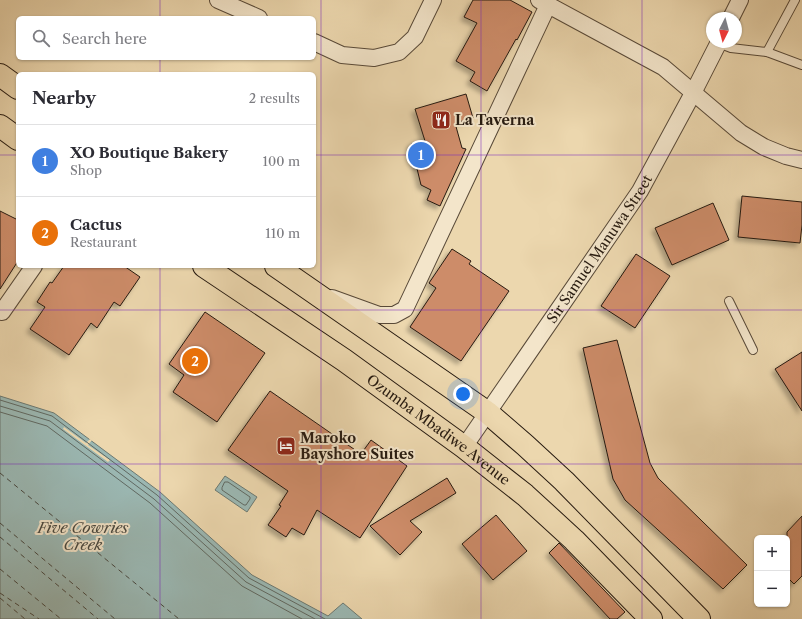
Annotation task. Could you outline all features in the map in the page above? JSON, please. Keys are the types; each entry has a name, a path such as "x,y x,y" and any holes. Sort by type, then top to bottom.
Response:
{"highway":[{"path":"0,75 16,87"},
{"path":"0,126 16,138"},
{"name":"Ozumba Mbadiwe Avenue","path":"207,268 344,360 464,447 525,495 574,540 651,619"},
{"path":"279,268 488,413 526,445 564,481 699,619"}],"street":[{"path":"218,0 254,16"},
{"path":"316,43 342,55 374,58 399,52 415,37 433,0"},
{"path":"734,12 740,0"},
{"path":"314,292 379,314 394,315 405,309 544,2 663,67 741,133 764,147 786,156 802,160"},
{"name":"Sir Samuel Manuwa Street","path":"464,447 640,191 716,48"},
{"path":"2,312 33,268"}],"lane":[{"path":"767,52 795,0"},
{"path":"731,48 767,52 802,66"},
{"path":"729,301 753,350"}],"water":[{"name":"Five Cowries Creek","path":"0,396 54,413 160,492 252,575 328,616 343,603 362,619 0,619"},
{"path":"225,476 257,497 247,512 215,490"}],"pier":[{"path":"64,427 86,443 90,439 92,440 88,445 110,460 108,462 63,429"}],"building":[{"path":"473,0 510,0 532,12 487,91 470,81 475,72 456,61 477,23 464,17"},
{"path":"466,94 473,118 455,123 462,148 466,149 440,206 427,200 431,190 421,185 411,144 425,141 415,109"},
{"path":"742,196 802,202 800,243 738,237"},
{"path":"713,203 729,240 672,265 655,228"},
{"path":"0,211 16,219 16,264 0,289"},
{"path":"452,249 471,261 469,264 509,291 461,361 410,327 436,288 429,283"},
{"path":"636,254 670,276 635,328 601,306"},
{"path":"63,268 127,268 140,277 120,306 114,302 97,328 91,323 69,355 30,329 45,307 37,302 50,282 52,283"},
{"path":"205,312 265,353 217,422 173,392 184,375 169,364"},
{"path":"617,340 650,463 658,478 747,565 723,589 625,500 613,479 583,348"},
{"path":"802,352 802,411 775,369"},
{"path":"270,391 361,454 371,440 407,466 360,538 317,510 304,535 292,528 286,537 268,525 281,506 279,505 288,491 228,450"},
{"path":"447,478 456,493 410,521 422,532 400,555 370,526"},
{"path":"496,515 527,551 493,580 462,544"},
{"path":"802,516 802,576 794,584 790,580 790,535 787,535 787,532"},
{"path":"559,543 625,612 617,619 610,619 549,553"}],"ferry route":[{"path":"0,473 179,619"},
{"path":"0,523 115,619"},
{"path":"0,537 98,619"},
{"path":"0,569 61,619"},
{"path":"0,593 39,619"},
{"path":"0,598 25,619"}],"place":[{"name":"La Taverna","path":"441,120"},
{"name":"XO Boutique Bakery","path":"421,155"},
{"name":"Cactus","path":"195,361"},
{"name":"Maroko Bayshore Suites","path":"286,446"}]}
